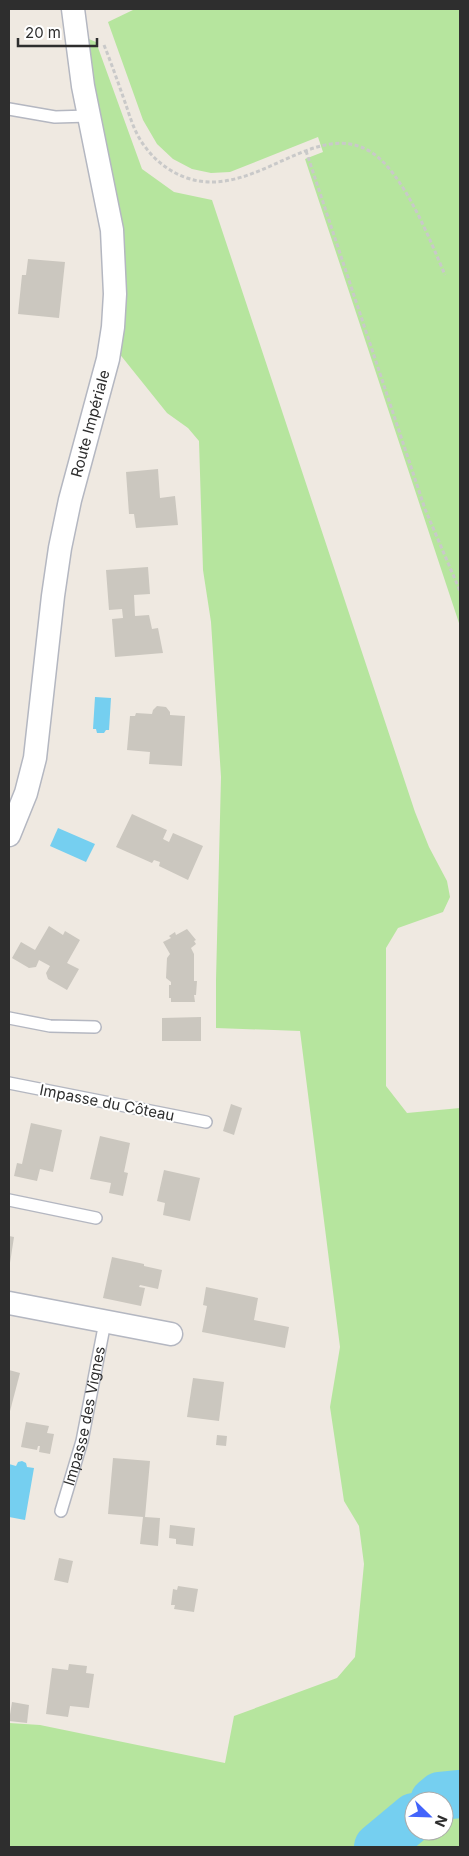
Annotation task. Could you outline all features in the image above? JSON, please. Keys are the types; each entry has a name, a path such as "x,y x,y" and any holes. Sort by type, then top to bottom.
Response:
{"street":[{"name":"Route Impériale","path":"9,835 26,793 35,758 60,548 70,500 106,367 113,327 115,294 112,230 89,116 78,53 73,9"},
{"path":"9,1303 171,1334"}],"lane":[{"path":"9,110 55,117 89,116"},
{"path":"9,1018 50,1026 95,1027"},
{"name":"Impasse du Côteau","path":"9,1083 206,1122"},
{"path":"9,1200 96,1218"},
{"name":"Impasse des Vignes","path":"61,1511 82,1441 104,1322"}],"path":[{"path":"102,36 139,138 162,166 178,175 194,180 212,183 230,182 306,151 334,144 360,147 382,161 414,206 445,275"},
{"path":"306,151 425,509 460,591"}],"green space":[{"path":"135,9 460,9 460,626 305,159 323,152 318,137 230,172 211,173 192,169 173,159 157,144 143,120 108,22"},
{"path":"84,37 96,42 142,169 174,192 212,200 415,812 429,847 447,881 450,897 443,912 398,928 386,948 386,1086 407,1113 460,1108 460,1847 9,1847 9,1723 40,1725 225,1763 234,1716 337,1678 355,1657 364,1564 359,1526 344,1501 330,1407 340,1347 300,1031 216,1028 221,777 211,622 203,570 199,441 188,428 167,413 106,337 108,256"}],"water":[{"path":"95,697 111,698 109,730 106,730 104,733 97,733 96,729 93,729"},
{"path":"58,828 95,844 86,862 50,846"},
{"path":"18,1462 26,1463 27,1467 34,1468 25,1520 9,1517 9,1464 16,1466"}],"building":[{"path":"28,259 65,262 59,318 18,314 22,275 26,275"},
{"path":"158,469 160,498 175,496 178,525 136,528 134,514 129,514 126,472"},
{"path":"148,567 150,594 134,595 135,616 149,615 152,629 158,628 163,653 115,657 112,619 123,618 122,609 109,610 106,570"},
{"path":"157,706 166,707 170,715 185,716 182,766 149,764 150,752 127,750 130,716 135,716 136,713 152,714"},
{"path":"132,814 167,830 163,839 169,842 173,833 203,846 188,880 159,866 160,862 154,860 152,863 116,847"},
{"path":"49,926 63,935 65,931 80,940 67,963 79,969 67,990 48,979 46,973 50,966 39,960 36,967 29,968 12,958 21,942 35,950"},
{"path":"187,929 196,940 194,941 196,944 191,948 194,954 194,981 197,981 196,995 194,995 195,1002 171,1002 171,998 169,998 169,985 171,985 171,982 166,978 167,958 170,954 163,942 171,938 169,936 175,932 176,935"},
{"path":"201,1017 201,1041 162,1041 162,1018"},
{"path":"231,1104 242,1108 234,1135 223,1131"},
{"path":"31,1123 62,1130 53,1172 40,1169 37,1181 14,1176 17,1163 22,1164"},
{"path":"100,1136 130,1143 124,1172 128,1173 123,1196 109,1193 111,1183 90,1179"},
{"path":"164,1170 200,1178 190,1221 163,1215 165,1203 157,1201"},
{"path":"9,1236 14,1237 10,1263 9,1263"},
{"path":"112,1257 162,1270 158,1289 140,1285 139,1287 145,1288 141,1306 103,1298"},
{"path":"206,1287 258,1298 254,1320 289,1327 285,1348 202,1332 207,1306 203,1305"},
{"path":"9,1370 20,1373 9,1415"},
{"path":"193,1378 224,1382 219,1421 187,1417"},
{"path":"26,1422 49,1426 47,1433 54,1434 50,1454 39,1452 40,1446 38,1446 37,1450 21,1447"},
{"path":"217,1435 227,1436 226,1446 216,1445"},
{"path":"113,1458 150,1461 145,1517 160,1518 158,1546 140,1544 143,1517 108,1514"},
{"path":"170,1525 195,1528 193,1546 176,1544 176,1539 169,1538"},
{"path":"59,1558 73,1561 68,1583 54,1580"},
{"path":"178,1586 198,1589 194,1612 174,1609 175,1605 171,1605 173,1589 177,1590"},
{"path":"69,1664 87,1666 86,1673 94,1674 89,1708 70,1706 68,1717 46,1714 52,1668 68,1670"},
{"path":"12,1702 29,1705 27,1723 9,1721"}],"waterway":[{"path":"454,1795 460,1794"},
{"path":"378,1847 404,1825"}]}
